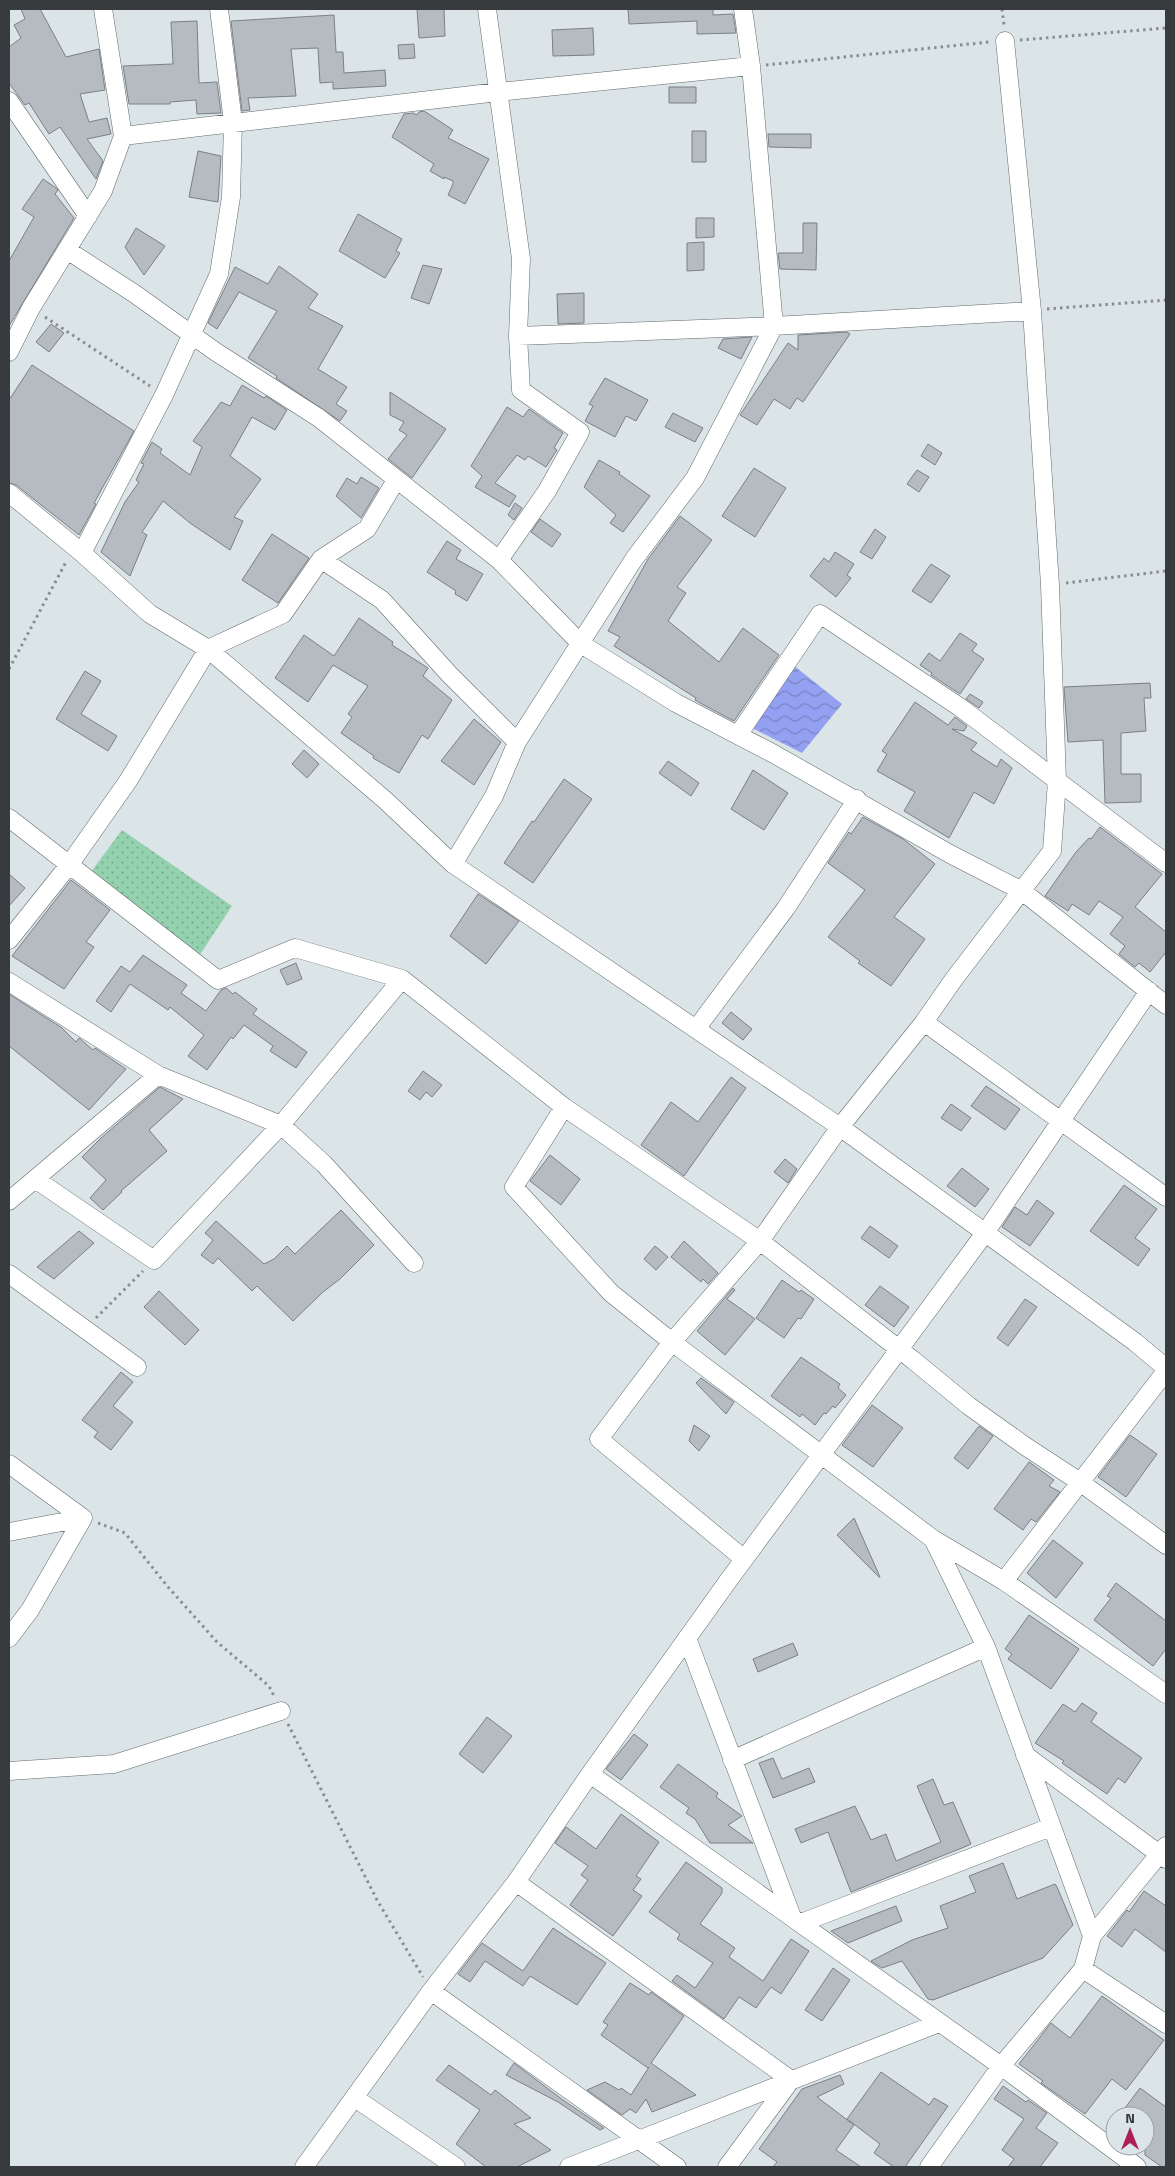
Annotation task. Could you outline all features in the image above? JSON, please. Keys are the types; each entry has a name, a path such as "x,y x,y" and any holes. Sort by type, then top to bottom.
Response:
{"street":[{"path":"9,352 13,334 103,191 123,136 103,9"},
{"path":"78,550 164,395 219,274 231,197 233,122 219,9"},
{"path":"487,9 521,259 518,336 521,390 580,432 547,491 499,560"},
{"path":"453,864 494,796 518,742 634,559 695,478 774,326 751,66 743,9"},
{"path":"744,1559 599,1440 672,1342 760,1241 840,1127 924,1022 1052,851 1057,780 1050,585 1032,311 1005,41"},
{"path":"123,136 498,92 751,66"},
{"path":"9,101 88,216"},
{"path":"67,250 319,418 499,560 581,644 676,703 857,799 950,854 1022,891 1166,1005"},
{"path":"518,336 774,326 1032,311"},
{"path":"9,940 69,865 128,780 208,649 283,614 321,559 367,529 396,480"},
{"path":"9,493 78,550 150,614 208,649 385,800 453,864 840,1127 1135,1342 1166,1370 1004,1581"},
{"path":"321,559 382,600 449,674 518,742"},
{"path":"738,735 820,614 961,708 1166,864"},
{"path":"696,1029 786,908 857,799"},
{"path":"9,818 218,980 295,948 402,979 564,1106 760,1241 969,1406 1080,1482 1166,1545"},
{"path":"35,1179 154,1260 281,1125 402,979"},
{"path":"9,982 158,1075 281,1125 324,1164 414,1263"},
{"path":"304,2167 431,1991 516,1882 590,1774 744,1559 985,1233 1149,991"},
{"path":"924,1022 1166,1197"},
{"path":"9,1202 158,1075"},
{"path":"564,1106 514,1187 611,1293 672,1342 933,1539 1004,1581 1166,1694"},
{"path":"9,1274 137,1367"},
{"path":"9,1464 83,1518"},
{"path":"9,1532 83,1518"},
{"path":"9,1638 30,1610 83,1518"},
{"path":"933,1539 986,1647 1092,1936"},
{"path":"687,1638 732,1760 797,1920"},
{"path":"732,1760 986,1647"},
{"path":"9,1771 114,1764 282,1710"},
{"path":"929,2167 1002,2066 1083,1969 1092,1936 1164,1853 1025,1755"},
{"path":"590,1774 1002,2066 1138,2167"},
{"path":"797,1920 1051,1827"},
{"path":"516,1882 791,2080"},
{"path":"1083,1969 1166,2024"},
{"path":"431,1991 677,2167"},
{"path":"569,2167 939,2023"},
{"path":"727,2167 791,2080"},
{"path":"355,2098 456,2167"}],"path":[{"path":"751,66 1005,41 1166,28"},
{"path":"1032,311 1166,300"},
{"path":"31,308 164,395"},
{"path":"9,669 78,550"},
{"path":"1050,585 1166,571"},
{"path":"84,1329 154,1260"},
{"path":"83,1518 125,1533 168,1587 217,1642 269,1686 377,1900 431,1991"}],"green space":[{"path":"122,830 232,906 197,959 85,880"}],"water":[{"path":"793,665 842,704 802,753 750,727"}],"building":[{"path":"21,9 40,9 66,57 99,49 105,90 80,94 89,122 107,118 111,134 87,139 103,161 96,179 60,127 49,134 29,103 25,105 9,83 9,47 21,38 14,25 25,19"},
{"path":"417,9 444,9 445,36 419,38"},
{"path":"628,9 713,9 713,15 733,14 736,33 697,34 697,21 629,24"},
{"path":"334,15 336,52 343,52 344,73 385,70 386,86 333,89 333,82 320,83 318,48 291,49 296,96 248,98 250,110 242,111 231,21"},
{"path":"197,21 199,83 217,82 221,113 197,114 196,100 170,102 170,104 129,104 123,66 173,64 171,22"},
{"path":"593,28 594,55 553,56 552,30"},
{"path":"414,44 415,58 399,59 398,45"},
{"path":"669,87 696,87 696,103 669,103"},
{"path":"424,111 453,130 448,138 489,159 465,204 448,195 453,181 444,177 444,179 430,171 434,164 392,137 404,114 413,113 417,115 419,112"},
{"path":"692,131 706,131 706,162 692,162"},
{"path":"768,134 811,134 811,148 769,147"},
{"path":"198,151 221,156 218,202 189,197"},
{"path":"43,179 58,190 55,194 74,218 9,326 9,261 34,217 22,209"},
{"path":"358,214 402,239 396,251 400,253 385,278 339,251"},
{"path":"696,218 714,218 714,237 696,238"},
{"path":"803,223 817,223 816,270 780,269 778,253 803,253"},
{"path":"136,228 165,246 144,275 125,247"},
{"path":"704,242 704,270 687,271 687,243"},
{"path":"423,265 442,269 429,304 411,298"},
{"path":"279,266 318,294 308,308 343,326 318,369 347,387 336,404 347,411 340,421 276,378 277,376 248,358 277,311 239,292 217,329 208,323 235,267 268,284"},
{"path":"584,293 584,323 558,324 557,294"},
{"path":"51,324 64,333 49,352 36,342"},
{"path":"847,332 850,334 803,402 797,398 790,409 774,399 757,425 740,415 788,343 798,350 798,335"},
{"path":"752,337 741,359 718,348 723,339"},
{"path":"32,365 134,431 94,503 96,504 79,535 16,485 9,483 9,400"},
{"path":"605,378 648,400 636,421 626,416 615,437 585,421 593,406 589,404"},
{"path":"242,385 264,398 266,396 287,410 275,430 252,417 230,456 261,479 234,517 243,521 230,550 190,523 163,501 142,532 147,535 130,576 101,552 125,502 139,482 136,480 144,464 141,463 152,442 162,449 160,453 190,475 202,447 193,441 221,402 230,406"},
{"path":"390,392 446,429 412,478 388,459 407,435 399,430 404,422 390,415"},
{"path":"507,407 523,417 529,409 563,433 554,448 557,450 546,467 528,456 525,460 517,455 495,483 516,496 509,507 475,487 482,476 471,466"},
{"path":"673,413 703,428 695,442 665,427"},
{"path":"928,444 942,453 935,465 921,456"},
{"path":"599,460 620,472 619,474 650,496 623,532 610,523 616,515 584,487"},
{"path":"754,468 786,488 755,537 722,516"},
{"path":"917,470 929,477 919,492 907,484"},
{"path":"361,477 379,488 361,518 336,496 347,478 357,484"},
{"path":"515,503 522,508 514,520 508,515"},
{"path":"680,516 712,540 677,587 686,593 668,621 719,662 743,628 779,655 734,721 695,700 696,698 614,646 620,637 608,631 648,559"},
{"path":"540,519 561,534 552,547 531,532"},
{"path":"875,529 886,537 872,559 860,552"},
{"path":"272,534 309,558 278,603 242,580"},
{"path":"447,541 461,550 456,559 483,574 467,601 455,594 456,591 427,572"},
{"path":"835,552 854,564 847,575 851,578 836,597 810,576 824,558 829,562"},
{"path":"931,564 950,576 931,603 912,591"},
{"path":"359,618 393,642 392,645 428,668 423,676 452,700 428,739 422,735 399,773 373,758 374,756 341,733 352,717 348,714 368,686 333,665 308,702 275,678 304,635 334,656"},
{"path":"960,633 977,644 972,651 984,659 960,694 931,675 932,673 920,665 929,653 940,661"},
{"path":"85,671 101,681 81,714 117,736 108,751 56,719"},
{"path":"1150,683 1151,698 1144,698 1146,731 1121,733 1121,774 1141,774 1141,802 1105,803 1103,740 1068,742 1064,687"},
{"path":"970,694 983,702 979,708 966,699"},
{"path":"915,702 948,725 955,717 967,726 964,731 952,729 977,743 971,750 997,767 1001,759 1012,768 994,804 974,792 949,838 904,811 915,792 877,771 887,754 882,751"},
{"path":"474,719 501,742 474,785 441,761"},
{"path":"304,750 319,764 307,778 292,764"},
{"path":"668,761 699,783 691,796 659,773"},
{"path":"753,770 788,793 764,830 731,809"},
{"path":"564,779 592,799 533,883 504,863 532,821 534,822"},
{"path":"863,817 903,839 935,864 894,917 925,939 891,986 858,963 860,961 828,937 865,890 828,863 849,832 851,834"},
{"path":"1100,827 1162,874 1135,907 1166,932 1166,952 1150,972 1139,963 1135,967 1119,954 1125,946 1110,934 1123,917 1099,901 1089,915 1072,904 1068,911 1045,896 1076,852 1089,838 1091,839"},
{"path":"9,874 25,888 9,906"},
{"path":"71,880 110,910 86,942 94,947 64,989 12,956"},
{"path":"478,894 519,921 486,964 450,936"},
{"path":"143,955 187,985 181,993 206,1011 221,990 226,988 233,994 235,992 257,1009 253,1014 307,1052 296,1068 270,1051 273,1046 244,1025 233,1039 231,1037 207,1070 188,1056 204,1035 170,1007 168,1010 130,984 111,1012 96,1001 121,966 130,972"},
{"path":"296,963 302,979 287,985 280,970"},
{"path":"9,994 62,1028 76,1042 79,1038 93,1050 95,1048 126,1069 89,1110 9,1046"},
{"path":"731,1012 752,1029 743,1040 722,1023"},
{"path":"423,1071 442,1085 432,1097 426,1092 420,1100 408,1091"},
{"path":"731,1077 746,1088 684,1176 641,1145 671,1102 698,1122"},
{"path":"986,1086 1020,1109 1005,1130 971,1106"},
{"path":"160,1087 183,1099 149,1130 167,1151 121,1191 103,1210 90,1198 106,1180 82,1157"},
{"path":"951,1104 971,1118 961,1131 941,1118"},
{"path":"550,1155 580,1179 561,1205 530,1181"},
{"path":"785,1159 797,1169 788,1183 774,1172"},
{"path":"962,1168 989,1189 975,1207 947,1186"},
{"path":"1124,1185 1157,1209 1135,1238 1150,1249 1138,1266 1090,1231"},
{"path":"1037,1200 1054,1213 1030,1246 1002,1227 1015,1207 1027,1215"},
{"path":"341,1210 374,1245 340,1279 323,1292 293,1321 257,1286 252,1291 218,1258 213,1264 201,1255 213,1240 205,1233 216,1221 264,1264 274,1259 287,1246 295,1254"},
{"path":"870,1226 898,1246 889,1258 861,1238"},
{"path":"79,1231 94,1243 54,1279 37,1267"},
{"path":"684,1241 718,1273 708,1284 703,1279 701,1282 671,1257"},
{"path":"655,1246 668,1257 656,1270 644,1259"},
{"path":"782,1280 799,1292 801,1290 814,1299 801,1319 798,1318 784,1338 756,1318"},
{"path":"880,1286 909,1307 894,1327 865,1305"},
{"path":"733,1288 735,1290 727,1299 755,1319 725,1355 697,1331"},
{"path":"159,1291 199,1330 185,1345 144,1307"},
{"path":"1025,1299 1037,1307 1008,1346 997,1338"},
{"path":"801,1357 840,1384 838,1388 846,1395 835,1408 833,1406 826,1414 824,1413 815,1425 802,1414 800,1417 771,1396"},
{"path":"121,1372 133,1382 113,1406 133,1422 111,1450 94,1437 98,1432 82,1420"},
{"path":"701,1378 734,1402 726,1414 696,1383"},
{"path":"872,1405 903,1428 873,1467 842,1445"},
{"path":"694,1425 710,1436 699,1451 689,1441"},
{"path":"979,1426 993,1436 968,1469 954,1458"},
{"path":"1130,1435 1157,1454 1126,1497 1098,1477"},
{"path":"1029,1462 1054,1480 1049,1486 1060,1492 1036,1522 1031,1519 1023,1530 994,1509"},
{"path":"854,1518 880,1577 837,1535"},
{"path":"1053,1540 1083,1563 1056,1598 1027,1573"},
{"path":"1116,1583 1166,1621 1166,1649 1153,1666 1094,1620 1111,1598 1107,1596"},
{"path":"1029,1615 1079,1649 1051,1689 1008,1659 1012,1654 1005,1649"},
{"path":"793,1643 798,1655 758,1672 753,1659"},
{"path":"1082,1703 1097,1713 1091,1722 1142,1758 1125,1783 1118,1778 1107,1794 1062,1763 1064,1761 1035,1743 1063,1704 1075,1712"},
{"path":"487,1717 512,1736 483,1773 459,1754"},
{"path":"634,1734 648,1745 621,1780 606,1769"},
{"path":"773,1758 782,1779 809,1768 815,1782 773,1798 759,1763"},
{"path":"678,1764 718,1793 716,1797 742,1816 728,1825 753,1843 710,1843 695,1819 686,1813 689,1808 660,1787"},
{"path":"933,1779 944,1805 953,1802 971,1844 851,1892 828,1832 801,1843 795,1829 855,1806 871,1840 886,1834 896,1861 941,1842 917,1786"},
{"path":"621,1814 659,1842 636,1876 641,1879 633,1890 642,1896 613,1936 570,1905 588,1880 581,1875 588,1866 555,1843 566,1827 596,1849"},
{"path":"686,1862 722,1888 722,1893 700,1924 735,1948 729,1957 763,1981 791,1939 809,1951 781,1994 771,1987 756,2008 739,1997 724,2019 672,1981 677,1975 695,1988 713,1963 677,1939 680,1934 649,1912"},
{"path":"1003,1863 1017,1899 1055,1884 1073,1925 1043,1958 933,2000 928,1999 902,1961 882,1968 871,1961 912,1940 948,1928 940,1906 976,1892 969,1876"},
{"path":"1144,1891 1166,1906 1166,1952 1135,1929 1122,1947 1107,1936 1127,1910 1129,1912"},
{"path":"896,1906 902,1921 848,1943 831,1931"},
{"path":"553,1928 606,1963 577,2005 530,1976 523,1986 485,1961 470,1982 458,1974 482,1943 523,1971"},
{"path":"833,1968 850,1980 822,2021 805,2010"},
{"path":"630,1983 649,1995 651,1992 684,2016 651,2063 696,2095 652,2112 646,2099 636,2113 630,2109 622,2115 587,2090 605,2082 619,2090 621,2088 631,2095 649,2067 601,2035 608,2025 603,2022"},
{"path":"1102,1996 1164,2040 1126,2090 1112,2079 1085,2114 1041,2083 1043,2081 1019,2064 1051,2023 1070,2038"},
{"path":"514,2063 604,2128 600,2130 558,2102 506,2075"},
{"path":"449,2065 491,2095 495,2090 531,2118 514,2124 551,2150 517,2167 486,2167 456,2144 480,2110 436,2080"},
{"path":"881,2072 929,2105 934,2098 948,2106 905,2167 894,2167 874,2153 880,2144 847,2119"},
{"path":"840,2075 844,2084 817,2097 854,2125 836,2150 861,2167 773,2167 777,2162 759,2149 802,2089"},
{"path":"1003,2086 1026,2102 1028,2100 1047,2113 1036,2128 1058,2143 1040,2167 1008,2167 1014,2159 1002,2150 1024,2119 994,2099"},
{"path":"1140,2088 1166,2107 1166,2167 1162,2167 1146,2156 1155,2156 1155,2106 1126,2106"}]}
